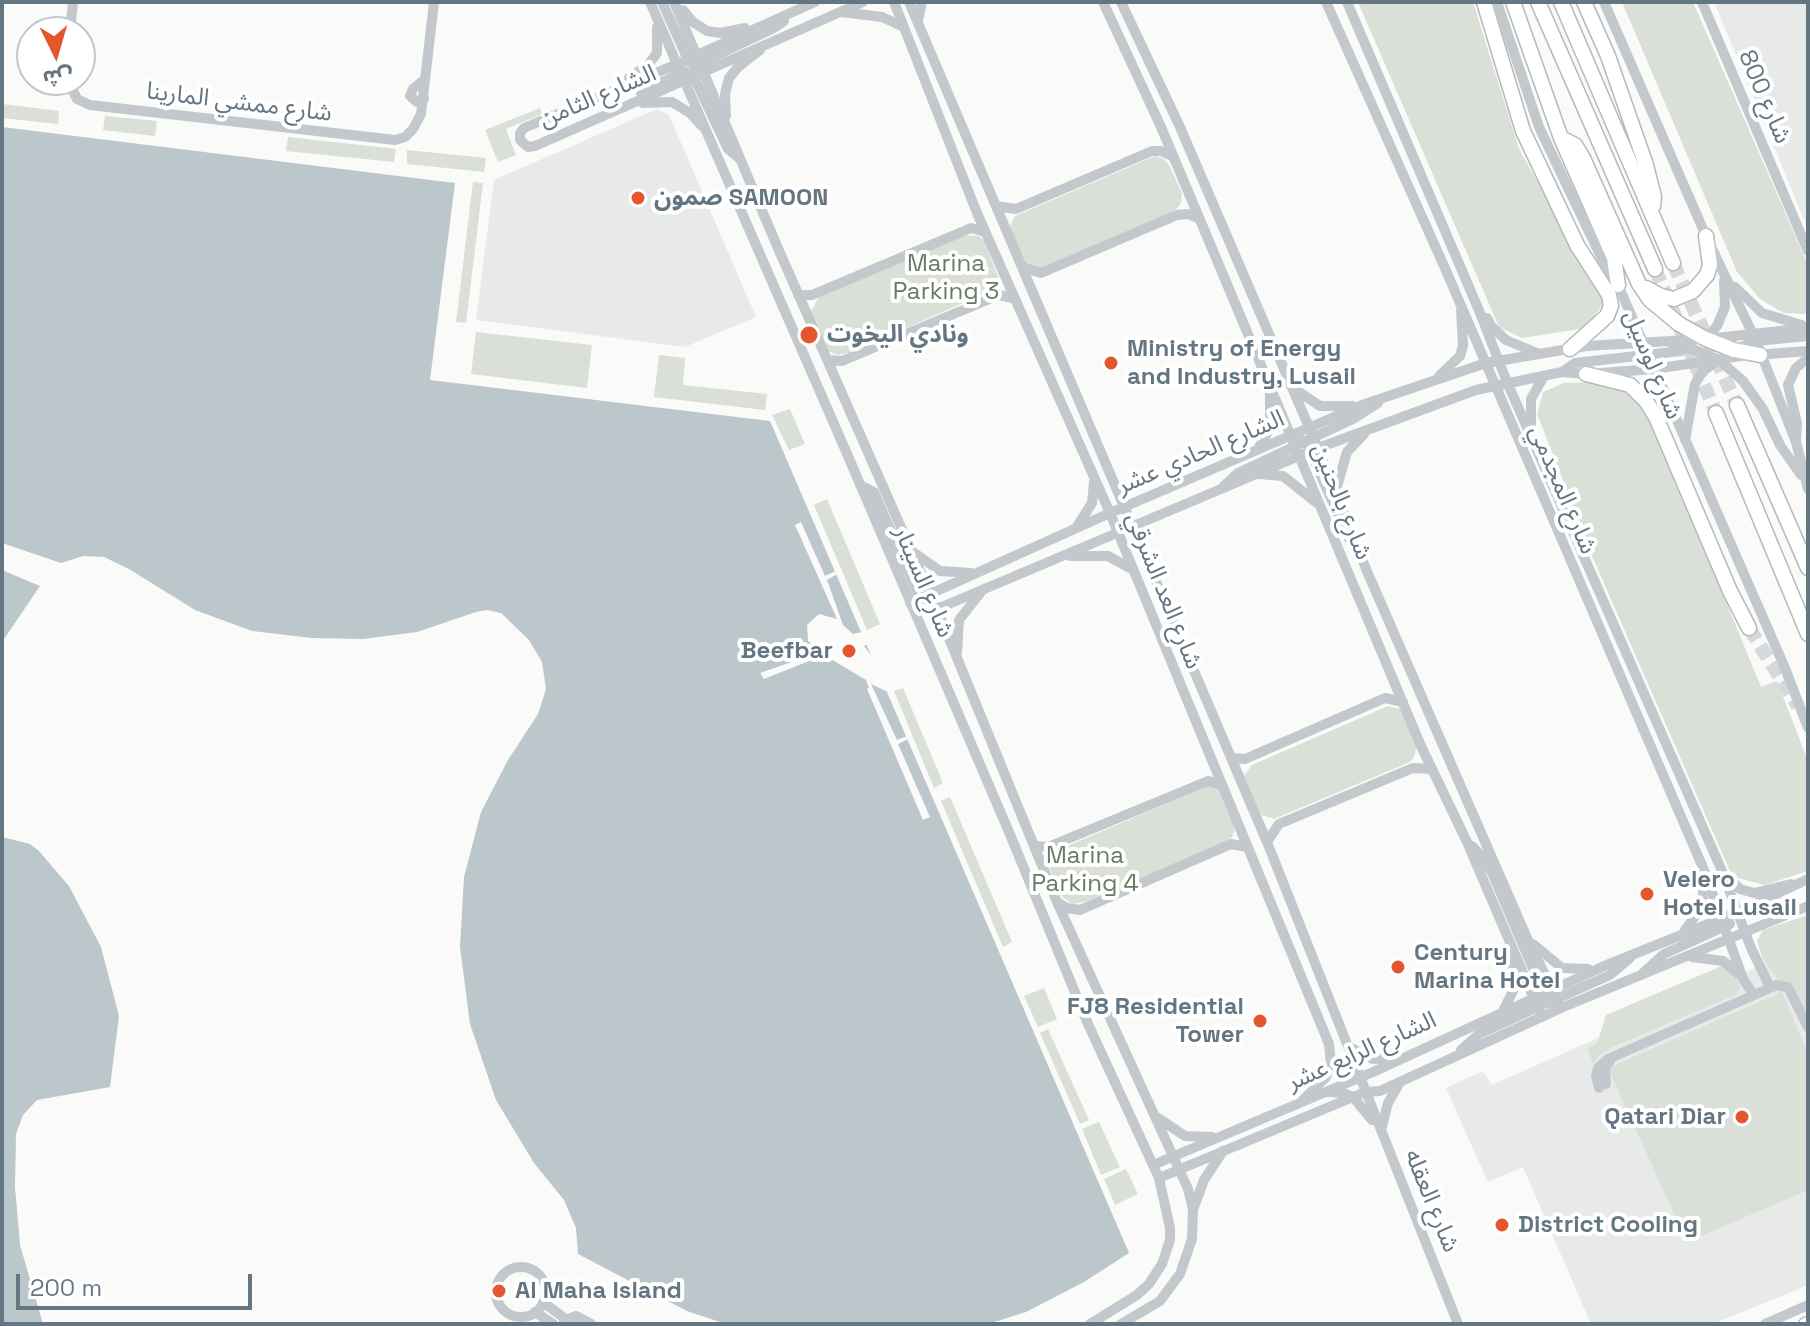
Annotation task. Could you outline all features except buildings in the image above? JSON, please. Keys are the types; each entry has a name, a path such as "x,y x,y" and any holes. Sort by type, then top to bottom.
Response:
{"highway":[{"path":"1484,2 1523,131 1577,245 1609,295 1611,306 1607,316 1570,349"},
{"path":"1513,2 1561,138 1614,258 1618,285"},
{"path":"1538,2 1655,269"},
{"path":"1561,2 1673,263"},
{"path":"1584,2 1608,56 1646,165 1654,197 1653,215"},
{"path":"1561,138 1575,145 1583,158 1639,284 1650,300 1706,339 1734,350 1756,343"},
{"path":"1639,284 1674,299 1693,291 1707,275 1710,265 1706,236"},
{"path":"1586,374 1630,385 1646,401 1656,417 1730,591 1749,628"},
{"path":"1737,405 1808,568"},
{"name":"شارع لوسيل","path":"1716,413 1808,634"}],"street":[{"name":"شارع ممشي المارينا","path":"75,96 83,103 101,107 383,140 405,137 418,122 424,99 413,101 410,93 426,76 434,2"},
{"name":"شارع السينار","path":"650,2 654,14 727,125 911,550 920,598"},
{"path":"662,2 728,149 743,162"},
{"name":"الشارع الثامن","path":"815,2 759,27 691,68 629,105 535,146 528,147 520,140 524,128 623,86 691,68 764,45 863,2"},
{"name":"شارع العد الشرقي","path":"894,2 977,213 1110,513 1331,1055 1326,1077 1302,1101"},
{"name":"شارع العد الشرقي","path":"909,2 1267,842 1349,1047 1355,1074 1365,1092"},
{"path":"918,23 922,2"},
{"name":"شارع بالحنين","path":"1103,2 1161,127 1270,383 1336,492 1366,569 1527,938 1547,1001"},
{"name":"شارع بالحنين","path":"1121,2 1180,127 1290,386 1321,506 1421,746 1467,842 1510,944 1547,1001"},
{"name":"شارع المجدمي","path":"1326,2 1486,363 1531,437 1770,987"},
{"name":"شارع المجدمي","path":"1347,2 1478,308 1498,360 1501,384 1704,870 1743,979 1754,995"},
{"name":"شارع لوسيل","path":"1497,2 1539,127 1604,263 1618,285 1785,668 1808,728"},
{"path":"1604,2 1756,343 1796,442 1806,484"},
{"name":"شارع 800","path":"1702,2 1808,251"},
{"name":"شارع السينار","path":"674,3 708,131 860,485 874,492 920,598 1009,832 1088,1024 1159,1178 1170,1228 1170,1240 1162,1264 1149,1284 1137,1295 1090,1324"},
{"path":"674,3 707,31 721,33 759,27"},
{"path":"605,116 625,100 772,29 801,8"},
{"path":"839,12 882,17 904,27"},
{"path":"623,86 657,53 659,37 654,14"},
{"path":"727,125 725,94 729,78 764,45"},
{"path":"629,105 672,102 690,113 708,131"},
{"path":"1152,151 1161,127"},
{"path":"1006,229 1009,217 1016,209 1152,151 1174,157"},
{"path":"1177,215 1185,206 1189,192"},
{"path":"996,206 1016,209"},
{"path":"971,228 977,213"},
{"path":"1022,267 1041,273 1177,215 1188,214 1200,219"},
{"path":"798,295 812,295 971,228 985,232"},
{"path":"1722,271 1754,308 1775,318 1808,327"},
{"path":"1562,372 1575,363 1692,349 1717,326 1725,307 1722,271"},
{"path":"1032,292 1041,273"},
{"path":"999,295 1005,280"},
{"path":"805,310 812,295"},
{"path":"829,360 842,361 999,295 1013,298"},
{"path":"1437,379 1460,356 1463,346 1462,308"},
{"path":"1478,308 1506,340 1539,354"},
{"path":"1756,343 1808,327"},
{"path":"1756,343 1808,336"},
{"name":"الشارع الحادي عشر","path":"937,609 1257,474 1362,405 1486,363 1570,349 1643,343 1706,339 1756,343"},
{"path":"1643,343 1692,349 1719,360 1754,395 1780,445 1806,484"},
{"path":"1756,343 1808,351"},
{"name":"الشارع الحادي عشر","path":"920,598 1257,450 1306,443 1371,428 1501,384 1562,372 1586,374 1654,369 1719,360 1756,343"},
{"path":"1685,442 1695,384 1702,372 1734,350"},
{"path":"1796,442 1797,423 1788,385 1796,368 1808,358"},
{"path":"835,374 842,361"},
{"path":"1531,437 1531,399 1544,376"},
{"path":"1257,450 1270,428 1270,383"},
{"path":"1290,386 1320,406 1362,405"},
{"path":"1222,489 1238,473 1353,419 1386,396"},
{"path":"1336,492 1347,452 1371,428"},
{"path":"1306,443 1341,525 1366,569"},
{"path":"1257,474 1283,476 1321,506"},
{"path":"1075,528 1092,503 1094,476"},
{"path":"911,550 940,571 977,573"},
{"path":"1064,556 1108,556 1119,559 1133,569"},
{"path":"957,658 959,620 983,590"},
{"path":"920,598 927,607 937,609"},
{"name":"شارع السينار","path":"937,609 1057,902 1180,1169 1193,1209"},
{"path":"1385,698 1393,677"},
{"path":"1231,758 1245,759 1385,698 1403,702"},
{"path":"1413,768 1421,746"},
{"path":"1237,774 1245,759"},
{"path":"1208,781 1213,767"},
{"path":"1267,842 1279,824 1413,768 1432,769"},
{"path":"1036,846 1048,847 1208,781 1221,785"},
{"path":"1257,819 1279,824"},
{"path":"1231,844 1239,828"},
{"path":"1467,842 1485,860 1493,875 1547,1001 1610,975 1634,953"},
{"path":"1057,902 1080,910 1231,844 1247,847"},
{"path":"1042,860 1048,847"},
{"path":"1683,933 1702,907 1704,870"},
{"path":"1722,871 1732,883 1748,892 1760,893 1781,885 1797,885"},
{"name":"الشارع الرابع عشر","path":"1159,1178 1313,1114 1348,1095 1380,1091 1400,1082 1458,1053 1602,967 1683,933 1724,922 1738,912 1808,879"},
{"name":"الشارع الرابع عشر","path":"1153,1165 1325,1092 1355,1074 1409,1055 1502,1011 1640,977 1808,906"},
{"path":"1070,931 1080,910"},
{"path":"1640,977 1664,954 1724,922"},
{"path":"1527,938 1562,968 1579,970 1602,967"},
{"path":"1502,1011 1515,982 1510,944"},
{"path":"1686,957 1723,961 1743,979"},
{"path":"1602,1086 1596,1076 1598,1068 1608,1059 1770,987 1787,987 1808,1027"},
{"path":"1349,1047 1373,1059 1409,1055"},
{"path":"1348,1095 1355,1074"},
{"path":"1381,1130 1388,1103 1400,1082"},
{"path":"1325,1092 1348,1095 1381,1130"},
{"name":"شارع العقله","path":"1365,1092 1458,1324"},
{"path":"1156,1117 1185,1136 1218,1137"},
{"path":"1121,1324 1149,1309 1175,1283 1189,1255 1193,1209 1204,1180 1223,1151"},
{"path":"518,1267 534,1271 545,1286 543,1302 535,1312 519,1316 504,1310 496,1295 502,1275 518,1267"},
{"path":"543,1302 567,1323 576,1316 591,1324"},
{"path":"1765,1324 1808,1305"},
{"path":"535,1312 553,1324"}],"shaded area":[{"path":"1714,2 1808,2 1808,229"},
{"path":"657,109 669,115 756,317 685,347 476,320 494,180"},
{"path":"2,127 455,183 430,380 770,421 1129,1253 1084,1282 1026,1312 988,1324 726,1324 687,1311 578,1254 576,1228 564,1200 534,1163 496,1100 470,1024 460,947 464,877 481,812 508,760 538,714 546,689 542,662 529,640 501,613 487,610 476,612 417,632 363,639 312,638 252,631 195,610 104,557 83,556 61,563 2,543"},
{"path":"2,570 40,586 2,642"},
{"path":"2,837 30,844 69,886 101,947 119,1016 110,1087 37,1100 23,1115 16,1134 15,1187 20,1245 43,1324 2,1324"},
{"path":"1787,954 1808,1006 1808,1285 1713,1324 1591,1324 1523,1167 1488,1182 1446,1088 1483,1071 1492,1085"}],"green space":[{"path":"1358,2 1473,2 1519,149 1604,302 1586,328 1522,338 1499,327"},
{"path":"1622,2 1693,2 1808,265 1808,314 1784,313 1761,300 1737,272"},
{"path":"2,104 59,111 58,124 2,118"},
{"path":"540,108 542,114 506,129 516,155 498,162 485,130"},
{"path":"105,116 157,121 155,136 103,130"},
{"path":"288,137 396,149 394,162 286,151"},
{"path":"407,150 486,158 484,172 407,164"},
{"path":"1155,156 1169,165 1182,193 1181,203 1175,211 1042,269 1025,266 1010,226 1015,216"},
{"path":"473,182 483,183 466,323 456,322"},
{"name":"Marina Parking 3","path":"963,235 979,236 984,241 999,279 994,289 853,352 838,355 826,350 811,311 819,297"},
{"path":"476,332 592,345 587,388 471,374"},
{"path":"659,355 685,358 683,385 767,394 765,410 654,397"},
{"path":"1592,382 1626,388 1647,410 1761,687 1777,681 1808,761 1808,871 1765,885 1734,877 1730,871 1564,492 1563,480 1537,414 1543,392 1564,383"},
{"path":"790,409 805,444 789,450 772,415"},
{"path":"827,499 880,624 867,630 814,505"},
{"path":"903,688 943,783 934,788 894,691"},
{"path":"1388,706 1407,714 1418,742 1410,762 1274,819 1258,814 1244,776 1252,765"},
{"name":"Marina Parking 4","path":"1208,786 1217,788 1223,794 1235,829 1232,837 1221,845 1088,901 1072,904 1059,894 1048,864 1051,855"},
{"path":"950,797 1012,942 1003,947 941,801"},
{"path":"1808,915 1808,1015 1796,990 1778,980 1763,960 1757,941 1763,930"},
{"path":"1724,965 1732,971 1740,986 1737,994 1610,1048 1599,1055 1593,1064 1588,1048 1597,1044 1606,1015"},
{"path":"1044,988 1057,1019 1038,1027 1024,996"},
{"path":"1782,992 1808,1054 1808,1190 1687,1242 1608,1068"},
{"path":"1048,1029 1089,1120 1080,1124 1040,1033"},
{"path":"1099,1122 1120,1167 1101,1175 1082,1129"},
{"path":"1126,1169 1138,1194 1115,1205 1104,1179"}],"pier":[{"path":"801,522 825,576 836,571 837,574 827,580 843,625 853,634 862,632 868,644 864,646 874,659 888,692 871,684 897,740 907,736 908,739 898,744 930,817 923,820 867,689 866,680 824,655 764,679 760,673 820,652 808,641 807,625 819,614 837,619 795,525"}],"tunnel":[{"path":"1673,263 1737,405"},
{"path":"1655,269 1716,413"},
{"path":"1749,628 1798,706"}],"place":[{"name":"صمون SAMOON","path":"638,198"},
{"name":"ونادي اليخوت","path":"809,335"},
{"name":"Ministry of Energy and Industry, Lusail","path":"1111,363"},
{"name":"Beefbar","path":"849,651"},
{"name":"Velero Hotel Lusail","path":"1647,894"},
{"name":"Century Marina Hotel","path":"1398,967"},
{"name":"FJ8 Residential Tower","path":"1260,1021"},
{"name":"Qatari Diar","path":"1742,1117"},
{"name":"District Cooling","path":"1502,1225"},
{"name":"Al Maha Island","path":"499,1291"}]}
